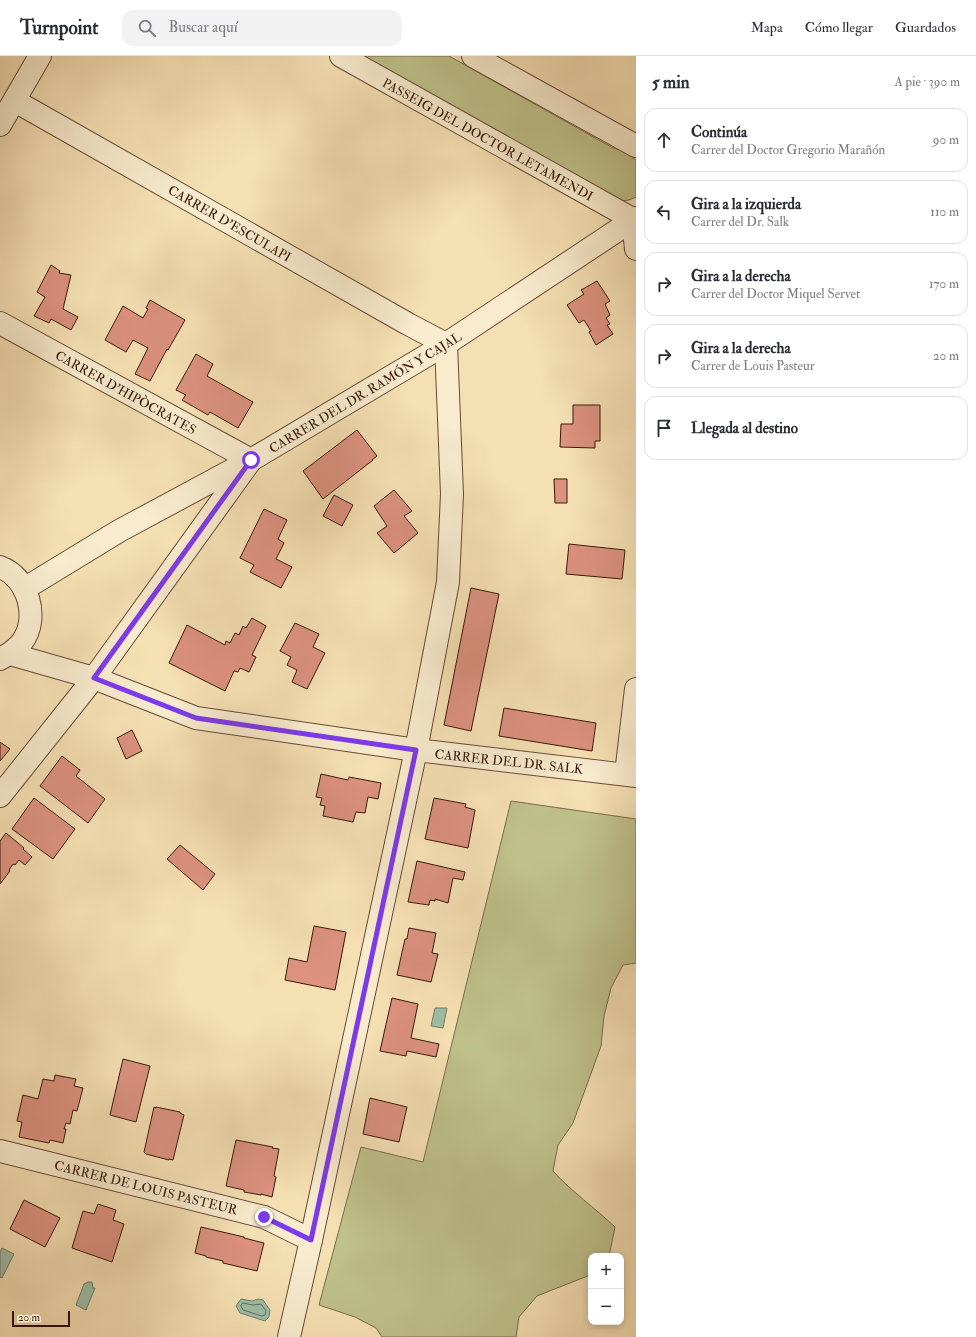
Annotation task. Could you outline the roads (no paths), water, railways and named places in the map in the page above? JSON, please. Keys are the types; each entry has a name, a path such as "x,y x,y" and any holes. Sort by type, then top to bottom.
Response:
{"street":[{"path":"0,125 40,56"},
{"name":"PASSEIG DEL DOCTOR LETAMENDI","path":"341,56 635,220"},
{"path":"473,56 636,146"},
{"name":"CARRER D'ESCULAPI","path":"15,101 408,324 446,344"},
{"path":"635,220 636,249"},
{"name":"CARRER DEL DR. RAMÓN Y CAJAL","path":"24,589 119,531 251,460 446,344 635,220"},
{"name":"CARRER D'HIPÒCRATES","path":"0,323 251,460"},
{"path":"289,1337 416,750 448,582 452,494 446,344"},
{"path":"0,796 94,678 251,460"},
{"path":"0,567 17,578 26,593 31,608 30,626 22,642 5,656"},
{"name":"CARRER DEL DR. SALK","path":"5,656 94,678 196,718 416,750 631,775"},
{"path":"631,775 636,689"},
{"name":"CARRER DE LOUIS PASTEUR","path":"0,1151 264,1217 311,1240"}],"water":[{"path":"435,1008 447,1008 443,1028 431,1026"},
{"path":"2,1248 14,1254 2,1278 0,1277 0,1252"},
{"path":"92,1282 93,1288 95,1288 86,1310 76,1305 84,1284"},
{"path":"241,1299 252,1301 259,1299 263,1300 270,1310 269,1317 265,1321 240,1313 236,1306"}]}
